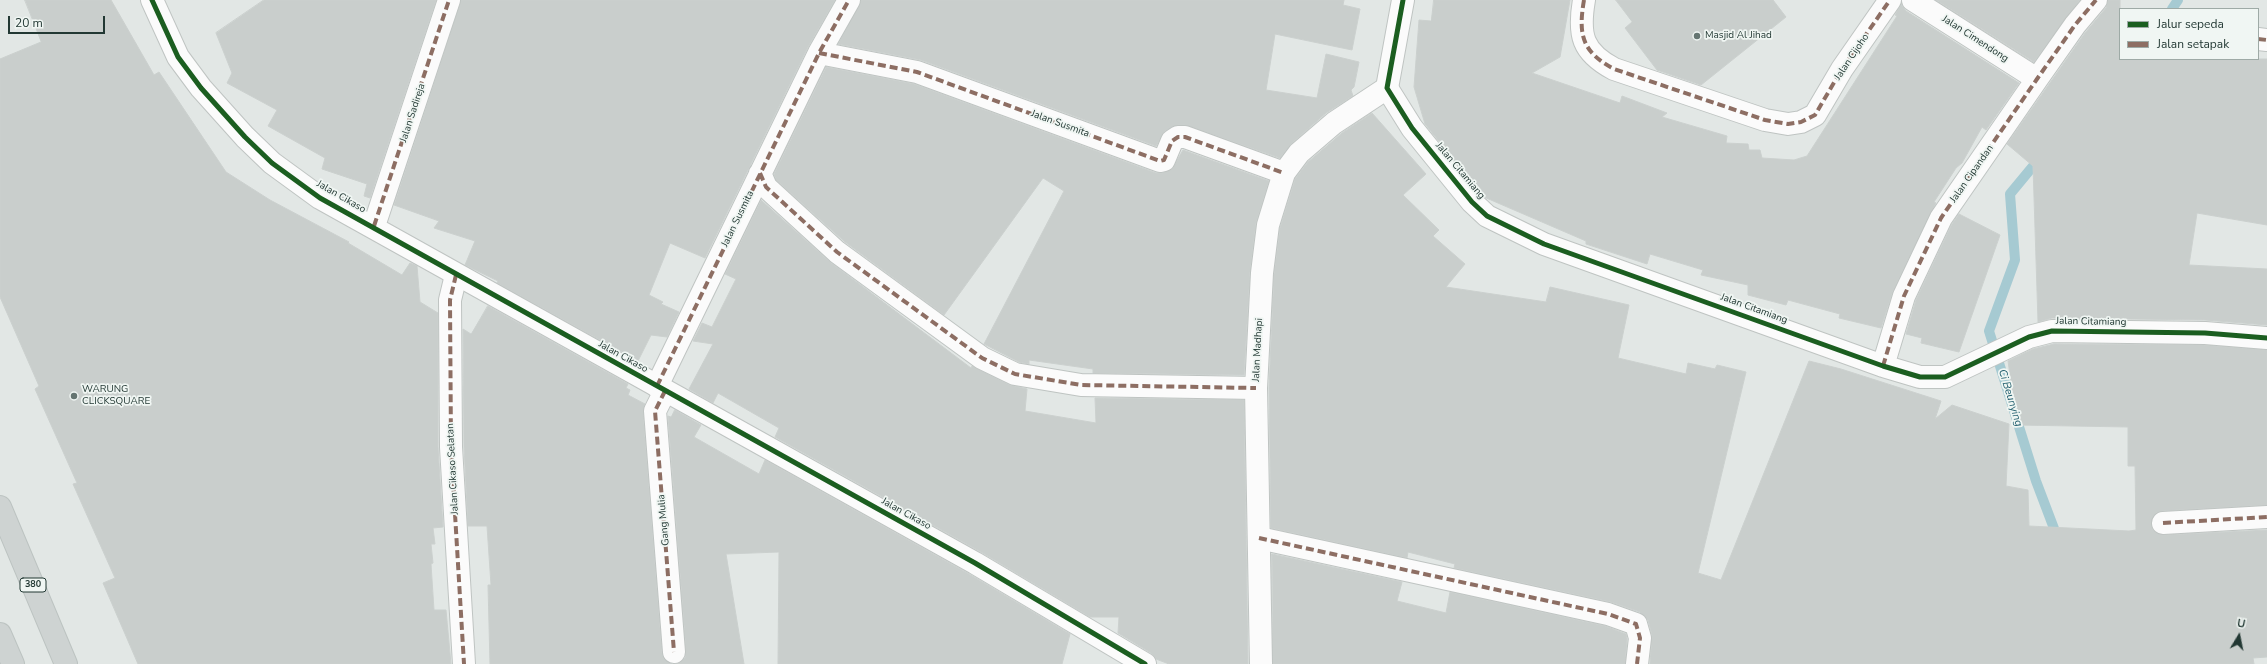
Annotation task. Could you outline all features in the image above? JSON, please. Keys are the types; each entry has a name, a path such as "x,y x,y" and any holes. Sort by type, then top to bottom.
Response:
{"main road":[{"name":"380","path":"0,507 66,664"},
{"path":"0,634 13,664"}],"street":[{"name":"Jalan Cikaso","path":"152,0 178,57 201,88 245,137 272,163 320,198 374,226 456,275 975,563 1145,664"},
{"name":"Jalan Sadireja","path":"374,226 449,0"},
{"name":"Jalan Susmita","path":"661,388 760,173 819,53 849,0"},
{"path":"1386,88 1403,0"},
{"name":"Jalan Cijoho","path":"1584,0 1581,19 1586,48 1598,61 1614,69 1765,120 1788,124 1802,122 1815,115 1842,69 1890,0"},
{"name":"Jalan Cimendong","path":"1913,0 2037,79"},
{"name":"Jalan Cipandan","path":"1883,366 1904,296 1941,218 2075,25 2096,0"},
{"name":"Jalan Susmita","path":"819,53 917,72 1160,161 1164,160 1172,141 1178,137 1185,137 1284,173"},
{"name":"Jalan Madhapi","path":"1261,664 1256,388 1262,273 1268,225 1284,173 1299,153 1334,123 1386,88"},
{"name":"Jalan Citamiang","path":"1386,88 1412,128 1472,202 1487,216 1544,244 1883,366 1932,378 1945,377 2029,337 2044,332 2060,330 2205,333 2267,338"},
{"path":"760,173 766,188 837,252 982,358 1015,374 1081,385 1256,388"},
{"name":"Jalan Cikaso Selatan","path":"456,275 450,300 451,447 464,664"},
{"name":"Gang Mulia","path":"661,388 655,411 674,652"},
{"path":"2163,523 2267,517"},
{"path":"1259,538 1608,614 1636,624 1640,638 1637,664"}],"building":[{"path":"25,0 111,0 154,75 159,72 226,172 270,200 349,242 348,243 402,275 410,263 417,266 420,302 438,313 438,447 443,527 433,528 435,544 431,544 433,563 431,564 434,610 446,610 451,664 138,664 103,583 115,578 73,484 77,483 35,389 39,386 0,297 0,59 41,42"},
{"path":"264,0 436,0 370,198 364,196 367,184 322,169 325,158 268,126 277,110 227,83 232,73 216,33"},
{"path":"461,0 835,0 808,47 705,258 670,243 649,295 663,302 661,304 679,312 667,337 651,335 638,361 497,283 498,281 465,265 475,241 434,228 439,221 394,205"},
{"path":"861,0 1344,0 1343,5 1360,9 1352,50 1275,34 1266,90 1317,98 1326,54 1359,62 1354,87 1351,90 1353,96 1326,113 1291,144 1280,158 1185,125 1178,125 1165,131 1156,146 921,60 838,44"},
{"path":"1434,0 1570,0 1560,57 1532,73 1620,103 1622,96 1667,113 1662,117 1727,136 1726,143 1748,144 1749,150 1760,150 1762,158 1794,160 1807,156 1897,16 1895,15 1901,4 1906,11 2019,83 1986,130 1982,127 1962,163 1956,168 1934,202 1936,203 1893,291 1881,328 1839,318 1840,314 1788,300 1786,305 1748,295 1748,285 1701,275 1703,270 1650,254 1647,264 1586,244 1586,241 1484,197 1425,124 1414,87 1419,20 1431,21"},
{"name":"Masjid Al Jihad","path":"1616,0 1773,0 1786,17 1701,85 1657,70 1625,28 1632,22"},
{"path":"1936,0 2080,0 2034,62"},
{"path":"2108,0 2120,0 2119,60 2267,59 2267,225 2197,213 2189,265 2267,269 2267,325 2205,320 2052,318 2038,322 2033,166 2007,144 2085,33 2106,8"},
{"path":"826,67 914,84 1156,173 1163,173 1172,169 1183,150 1269,181 1256,223 1250,272 1244,375 1093,373 1093,369 1029,360 1029,364 1019,362 984,344 1064,191 1043,178 944,315 845,242 776,180 774,174"},
{"path":"1372,113 1426,174 1403,195 1439,230 1433,236 1465,264 1446,287 1546,302 1550,287 1629,305 1618,358 1686,374 1688,363 1715,369 1717,365 1746,372 1698,573 1721,580 1809,361 1841,369 1941,401 1935,419 1952,405 2009,424 2006,486 2028,490 2029,526 2129,531 2136,530 2135,466 2128,466 2128,427 2017,425 2008,361 2033,349 2054,344 2204,345 2267,350 2267,505 2162,511 2156,513 2151,523 2153,530 2164,535 2267,530 2267,657 2253,658 2254,664 1650,664 1652,635 1648,620 1640,612 1611,602 1454,568 1455,564 1408,552 1407,558 1271,528 1269,388 1274,274 1280,228 1295,179 1308,162 1342,133"},
{"path":"761,200 830,262 971,368 972,366 1010,385 1027,389 1025,411 1096,423 1095,398 1244,400 1248,664 1169,664 1156,659 1151,653 1118,633 1119,617 1090,617 981,552 775,437 779,428 718,393 713,403 689,389 713,344 693,341 702,323 712,327 736,279 725,274"},
{"path":"1959,214 2000,235 1959,352 1921,343 1922,338 1906,334 1916,300 1952,224"},
{"path":"488,306 628,384 626,388 630,390 628,395 645,404 643,412 662,653 664,659 672,664 490,664 488,585 491,585 487,526 468,526 464,447 463,329 471,334"},
{"path":"675,410 701,425 694,437 759,474 765,460 969,574 1070,634 1062,664 778,664 779,552 726,554 744,664 676,664 685,658 686,651 668,416 671,417"},
{"path":"1272,554 1402,582 1397,601 1446,613 1450,592 1605,626 1626,634 1625,664 1273,664"}],"waterway":[{"name":"Ci Beunying","path":"2173,8 2178,0"},
{"name":"Ci Beunying","path":"2043,158 2034,165 2010,194 2015,260 1989,331 2036,481 2058,539"}],"marked path":[{"path":"374,226 449,0"},
{"path":"657,386 819,53 849,0"},
{"path":"1584,0 1582,12 1582,33 1589,49 1603,63 1614,69 1765,120 1788,124 1801,122 1815,115 1842,69 1890,0"},
{"path":"1883,366 1904,296 1941,218 2075,25 2096,0"},
{"path":"2259,39 2267,40"},
{"path":"819,53 917,72 1160,161 1164,160 1172,141 1178,137 1185,137 1284,173"},
{"path":"760,173 766,187 837,252 982,358 1015,374 1081,385 1256,388"},
{"path":"456,275 450,300 451,447 464,664"},
{"path":"665,391 655,411 674,652"},
{"path":"2163,523 2267,517"},
{"path":"1259,538 1608,614 1636,624 1640,638 1637,664"}],"cycle path":[{"path":"152,0 178,57 201,88 245,137 272,163 320,198 975,563 1145,664"},
{"path":"1403,0 1387,88 1412,128 1472,202 1487,216 1544,244 1883,366 1920,377 1945,377 2029,337 2052,331 2205,333 2267,338"}],"place":[{"name":"Masjid Al Jihad","path":"1697,36"},
{"name":"WARUNG CLICKSQUARE","path":"74,396"}]}
